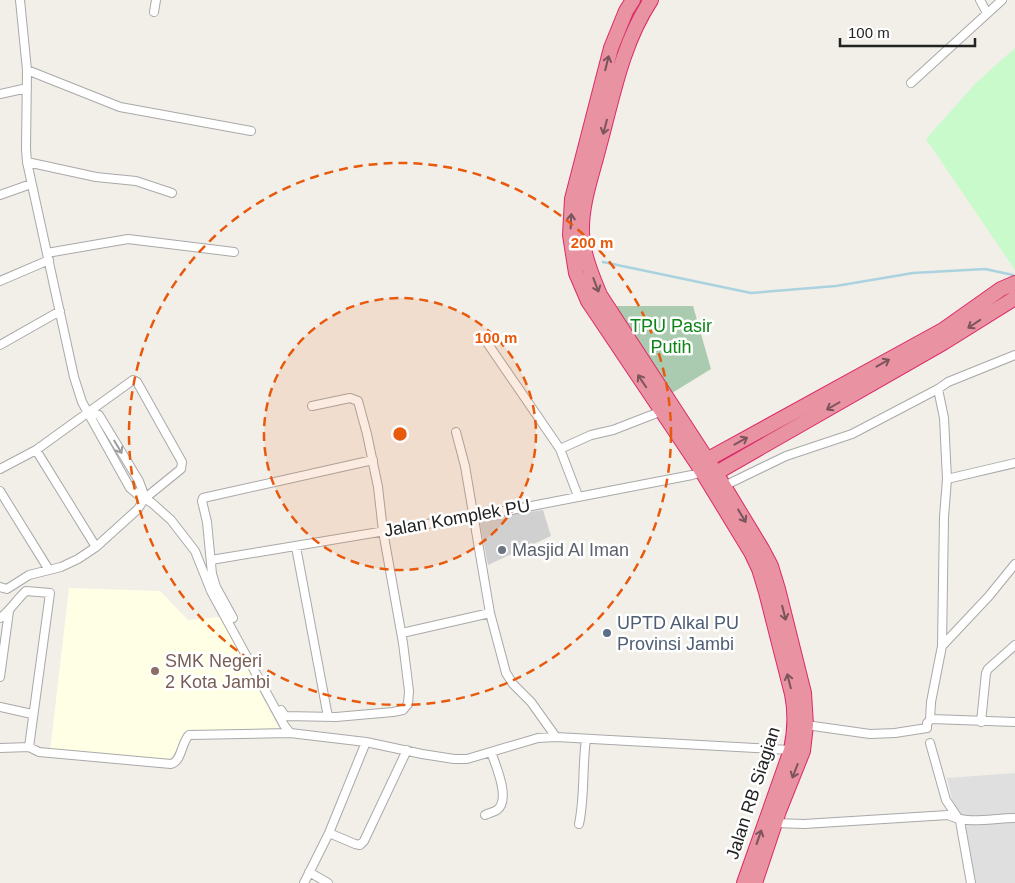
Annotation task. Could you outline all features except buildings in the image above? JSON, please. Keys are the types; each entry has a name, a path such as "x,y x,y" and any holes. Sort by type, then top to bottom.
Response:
{"highway":[{"path":"633,0 626,11 611,48 588,167 582,233 589,269 600,295 706,469 751,552 765,567"},
{"path":"651,0 638,19 626,46 588,167 572,199 570,235 576,273 588,301 662,411 706,469 724,486 762,548 765,567"},
{"path":"706,469 943,330 1002,289 1015,283"},
{"path":"706,469 943,343 1015,298"},
{"name":"Jalan RB Siagian","path":"755,883 775,823 803,751 806,725 804,694 765,567"},
{"name":"Jalan RB Siagian","path":"744,883 791,750 794,732 795,711 765,567"}],"street":[{"path":"20,0 28,88 27,162 70,363 82,402 88,411 99,415 138,482 144,499"},
{"path":"154,12 156,0"},
{"path":"980,0 987,13"},
{"path":"911,83 1002,0"},
{"path":"27,70 120,107 251,132"},
{"path":"0,94 28,88"},
{"path":"27,162 96,177 136,181 172,193"},
{"path":"0,195 31,184"},
{"path":"0,281 48,256 128,239 234,252"},
{"path":"0,345 60,311"},
{"path":"488,344 560,449 578,496"},
{"path":"724,486 786,456 852,434 948,382 1015,355"},
{"path":"0,469 36,450 133,380 137,382 182,462 180,468 144,499 138,509 96,547 61,567 29,575 7,589 0,588"},
{"path":"806,725 870,734 895,733 927,728 930,720 931,702 942,646 943,527 947,479 944,418 938,389"},
{"path":"312,406 350,398 358,401 373,460 378,487 383,530 408,675 408,704 403,710 393,712 328,717 285,716 216,587 212,574 203,498 373,460"},
{"path":"560,449 591,435 613,430 662,411"},
{"path":"456,432 465,466 490,613 506,673 556,737"},
{"path":"36,450 96,547"},
{"path":"947,479 1015,463"},
{"name":"Jalan Komplek PU","path":"211,560 511,510 692,475 706,469"},
{"path":"0,491 49,570"},
{"path":"144,499 152,503 171,520 196,551 211,591 290,733"},
{"path":"296,547 328,717"},
{"path":"942,646 989,596 1015,564"},
{"path":"0,618 9,611 16,600 26,591 50,593 29,747"},
{"path":"0,677 9,611"},
{"path":"402,633 490,613"},
{"path":"981,722 986,673 1015,645"},
{"path":"0,707 32,714"},
{"path":"930,720 932,718 981,722 1015,722"},
{"path":"0,748 29,747 39,752 171,764 177,760 185,738 189,735 290,733 366,742 454,759 468,759 538,738 556,737 791,750"},
{"path":"578,824 584,788 583,768 586,740"},
{"path":"304,883 329,833 366,742"},
{"path":"930,743 946,800 960,821 971,883"},
{"path":"329,833 355,844 360,845 364,841 407,750"},
{"path":"485,815 497,810 503,800 502,786 492,752"},
{"path":"775,823 804,824 948,815 960,821 1015,818"},
{"path":"309,872 328,883"}],"shaded area":[{"name":"Masjid Al Iman","path":"543,510 551,536 488,565 479,519"},
{"name":"SMK Negeri 2 Kota Jambi","path":"69,588 160,591 188,620 220,617 279,728 184,732 172,760 50,751"},
{"path":"1015,773 1015,883 973,883 947,778"}],"green space":[{"path":"1015,48 1015,270 926,139 976,83"},
{"name":"TPU Pasir Putih","path":"616,306 693,306 711,369 672,393"}],"waterway":[{"path":"603,262 751,293 836,286 913,273 985,269 1013,275"}],"place":[{"name":"Masjid Al Iman","path":"502,550"},
{"name":"UPTD Alkal PU Provinsi Jambi","path":"607,633"},
{"name":"SMK Negeri 2 Kota Jambi","path":"155,671"}]}
